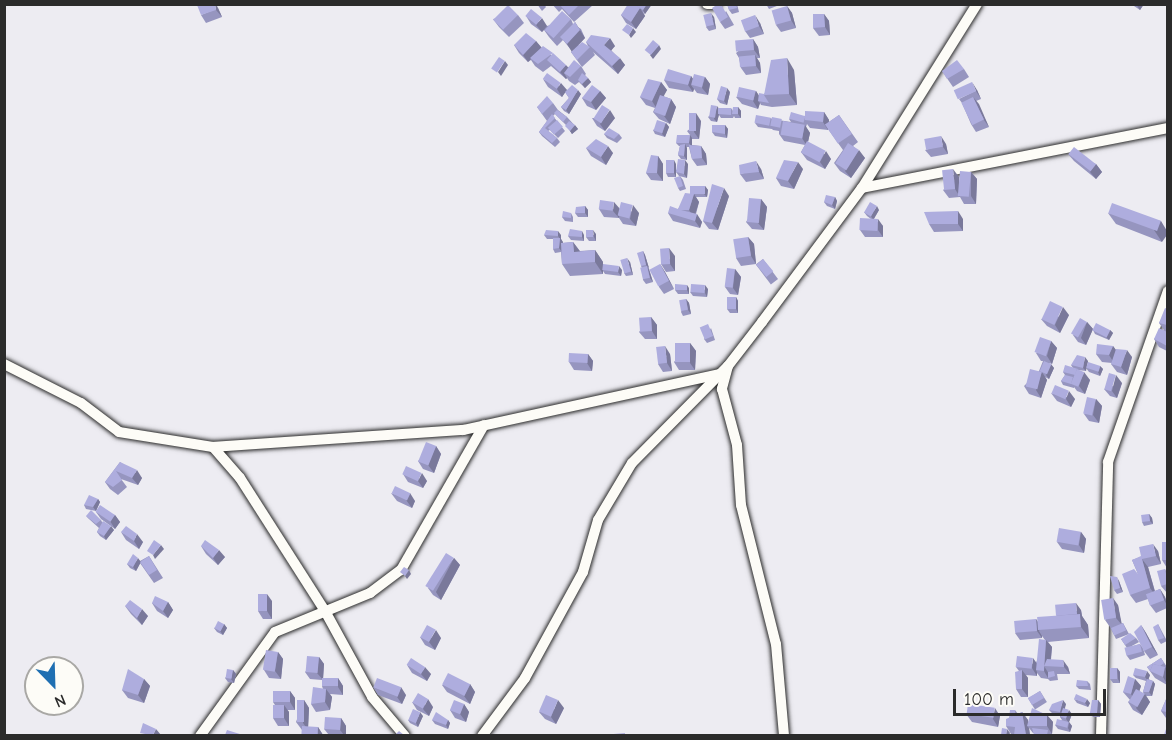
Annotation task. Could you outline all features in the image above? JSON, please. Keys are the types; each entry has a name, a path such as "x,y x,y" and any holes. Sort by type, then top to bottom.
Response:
{"street":[{"path":"707,4 716,4"},
{"path":"482,735 525,678 583,572 598,520 632,463 724,370 862,188 978,4"},
{"path":"862,188 1167,128"},
{"path":"1101,735 1108,462 1167,291"},
{"path":"4,364 81,403 119,432 213,447 296,446 484,425 724,370"},
{"path":"724,370 722,389 737,446 741,505 776,644 784,735"},
{"path":"200,735 275,632 370,593 401,570 484,425"},
{"path":"213,447 240,478 325,611 372,698 405,735"}],"building":[{"path":"215,4 216,10 201,15 197,5"},
{"path":"559,4 580,4 569,15"},
{"path":"628,4 634,4 640,8 631,22 621,15"},
{"path":"647,4 643,10 636,6"},
{"path":"721,4 728,17 720,22 712,8"},
{"path":"727,4 736,4 737,8 729,10"},
{"path":"508,5 518,15 503,30 493,20"},
{"path":"787,6 791,20 776,25 772,10"},
{"path":"531,9 542,18 536,25 525,16"},
{"path":"562,11 571,19 554,38 545,30"},
{"path":"711,13 714,25 706,27 703,15"},
{"path":"813,14 824,14 825,27 813,28"},
{"path":"755,15 759,26 745,31 741,20"},
{"path":"575,22 580,30 567,44 560,37"},
{"path":"627,24 633,28 629,35 622,30"},
{"path":"526,33 536,41 523,55 514,45"},
{"path":"591,35 610,38 604,45 620,58 612,66 586,42"},
{"path":"753,39 754,50 736,52 735,41"},
{"path":"653,40 659,45 651,55 645,50"},
{"path":"582,42 590,47 577,60 571,52"},
{"path":"543,46 553,53 538,64 530,58"},
{"path":"553,53 566,65 560,72 547,60"},
{"path":"755,55 756,66 740,67 739,56"},
{"path":"499,57 505,61 497,73 491,69"},
{"path":"787,58 789,94 764,95 771,60"},
{"path":"574,60 581,66 570,77 564,73"},
{"path":"957,60 964,69 947,79 942,71"},
{"path":"668,69 691,76 688,85 664,80"},
{"path":"547,73 561,83 557,89 543,79"},
{"path":"582,73 588,78 582,84 578,80"},
{"path":"694,74 705,77 702,87 691,85"},
{"path":"648,79 661,82 652,101 640,97"},
{"path":"972,82 976,91 958,99 954,90"},
{"path":"572,85 578,90 566,110 561,107 569,98 565,92"},
{"path":"592,85 600,91 591,102 582,98"},
{"path":"721,86 727,88 724,101 717,99"},
{"path":"739,87 756,91 753,101 737,97"},
{"path":"759,93 764,94 769,103 758,101"},
{"path":"660,95 671,99 665,116 654,112"},
{"path":"547,96 553,103 542,114 537,107"},
{"path":"973,97 984,119 972,125 961,103"},
{"path":"602,105 610,110 601,123 594,119"},
{"path":"711,105 717,106 715,118 709,117"},
{"path":"733,107 738,107 738,114 732,114"},
{"path":"718,108 731,108 731,115 718,114"},
{"path":"557,110 567,117 563,122 554,113"},
{"path":"805,111 824,112 823,122 805,120"},
{"path":"791,112 805,116 803,123 789,119"},
{"path":"689,113 696,113 696,131 689,131"},
{"path":"552,114 555,118 545,128 557,138 552,143 539,132"},
{"path":"756,115 771,118 769,126 754,123"},
{"path":"839,115 852,134 838,144 825,125"},
{"path":"772,117 782,119 780,128 770,126"},
{"path":"557,120 563,127 554,135 548,128"},
{"path":"657,120 666,123 662,133 654,130"},
{"path":"569,121 575,125 570,131 565,126"},
{"path":"783,121 805,125 802,139 781,135"},
{"path":"712,125 725,125 725,134 712,132"},
{"path":"609,128 619,134 614,139 604,134"},
{"path":"677,135 690,135 689,143 676,143"},
{"path":"941,136 943,147 926,150 924,139"},
{"path":"596,139 608,146 601,157 586,148"},
{"path":"807,141 826,151 819,162 801,152"},
{"path":"848,143 859,150 846,170 835,163"},
{"path":"685,144 684,156 678,155 680,145"},
{"path":"689,145 701,146 702,158 692,159"},
{"path":"1074,147 1096,164 1091,171 1068,154"},
{"path":"651,155 658,156 657,173 646,173"},
{"path":"678,159 685,160 684,174 676,172"},
{"path":"666,160 674,160 674,173 666,173"},
{"path":"784,160 798,162 788,181 776,178"},
{"path":"756,161 759,172 740,174 739,165"},
{"path":"953,169 955,189 944,190 942,170"},
{"path":"960,171 971,172 969,197 958,196"},
{"path":"680,176 683,186 678,188 674,178"},
{"path":"712,184 724,188 712,223 703,221"},
{"path":"690,186 705,186 705,194 690,194"},
{"path":"685,193 694,194 689,210 681,210 697,214 695,221 668,213 670,206 678,209"},
{"path":"826,195 835,197 832,205 824,202"},
{"path":"749,198 761,199 759,223 747,222"},
{"path":"600,200 614,202 613,211 599,209"},
{"path":"621,202 633,205 629,218 618,216"},
{"path":"870,202 877,206 871,216 864,212"},
{"path":"1112,203 1161,221 1157,231 1108,213"},
{"path":"585,206 585,213 575,213 576,207"},
{"path":"563,211 571,213 571,218 562,217"},
{"path":"958,211 958,224 929,224 924,212"},
{"path":"860,218 878,219 877,231 859,230"},
{"path":"570,229 582,231 582,237 568,236"},
{"path":"546,230 558,231 558,236 544,235"},
{"path":"586,230 593,230 593,237 586,237"},
{"path":"748,237 751,256 736,258 733,239"},
{"path":"553,238 560,238 559,248 553,249"},
{"path":"573,242 574,252 595,250 595,262 562,264 561,243"},
{"path":"669,248 670,264 661,265 660,249"},
{"path":"643,251 646,265 641,266 637,253"},
{"path":"627,258 631,271 624,273 620,260"},
{"path":"763,259 773,271 766,277 756,265"},
{"path":"603,264 619,266 618,272 602,270"},
{"path":"660,264 669,281 658,286 649,270"},
{"path":"647,266 650,278 643,279 640,268"},
{"path":"727,268 735,269 733,288 725,287"},
{"path":"675,284 687,285 687,290 675,290"},
{"path":"691,284 705,285 704,293 690,292"},
{"path":"727,297 736,297 736,309 727,309"},
{"path":"686,299 688,310 681,311 679,300"},
{"path":"1050,301 1063,307 1054,325 1042,319"},
{"path":"1165,308 1167,309 1167,325 1159,323"},
{"path":"651,317 652,331 640,332 639,318"},
{"path":"1080,318 1087,322 1078,338 1071,334"},
{"path":"1096,323 1110,330 1107,337 1092,330"},
{"path":"708,324 713,336 705,339 700,328"},
{"path":"1159,328 1167,332 1167,346 1154,339"},
{"path":"1040,337 1051,341 1046,356 1035,352"},
{"path":"675,343 690,343 690,362 675,362"},
{"path":"1097,344 1113,346 1109,355 1096,354"},
{"path":"665,346 667,363 658,364 656,347"},
{"path":"1116,349 1127,350 1121,367 1111,364"},
{"path":"569,353 588,354 588,363 569,362"},
{"path":"1077,355 1085,357 1083,368 1071,365"},
{"path":"1044,361 1051,364 1047,374 1040,371"},
{"path":"1088,362 1100,366 1099,372 1086,368"},
{"path":"1065,365 1078,369 1075,375 1063,372"},
{"path":"1030,369 1042,372 1037,389 1026,386"},
{"path":"1077,369 1084,372 1078,387 1071,384"},
{"path":"1109,373 1116,375 1111,391 1104,389"},
{"path":"1065,375 1073,377 1071,384 1061,381"},
{"path":"1055,385 1069,391 1065,399 1051,393"},
{"path":"1087,397 1096,399 1092,416 1083,414"},
{"path":"426,442 436,446 428,466 418,461"},
{"path":"120,462 137,470 132,478 116,471 122,480 113,487 105,482"},
{"path":"406,466 422,473 418,481 402,474"},
{"path":"395,486 410,493 407,500 392,493"},
{"path":"89,495 98,499 93,507 84,505"},
{"path":"100,505 115,515 110,522 96,512"},
{"path":"91,510 101,520 96,524 86,516"},
{"path":"1149,514 1150,521 1142,522 1141,515"},
{"path":"103,521 111,526 104,536 97,532"},
{"path":"126,526 137,534 134,541 121,532"},
{"path":"1059,528 1081,532 1078,546 1057,542"},
{"path":"154,540 161,545 153,555 147,551"},
{"path":"205,540 219,550 213,558 201,546"},
{"path":"1162,542 1167,542 1167,560 1162,560"},
{"path":"1153,544 1156,556 1142,559 1150,588 1130,595 1122,574 1134,569 1138,574 1132,560 1141,556 1139,547"},
{"path":"446,553 454,558 433,591 425,586"},
{"path":"133,554 138,558 133,567 127,564"},
{"path":"149,556 157,570 149,575 140,562"},
{"path":"404,567 409,570 405,576 400,572"},
{"path":"1165,569 1167,584 1161,586 1157,571"},
{"path":"1110,576 1117,577 1120,588 1114,590"},
{"path":"1160,589 1164,600 1150,605 1146,594"},
{"path":"258,594 267,594 267,611 258,611"},
{"path":"155,596 168,602 163,611 152,603"},
{"path":"1113,598 1116,618 1104,620 1101,600"},
{"path":"130,600 142,609 137,618 125,606"},
{"path":"1076,603 1077,614 1056,616 1055,605"},
{"path":"1080,614 1081,627 1038,630 1037,617"},
{"path":"1036,619 1037,631 1015,633 1014,621"},
{"path":"218,621 224,624 221,631 214,628"},
{"path":"1123,623 1126,630 1114,635 1111,628"},
{"path":"1158,624 1164,638 1158,640 1153,627"},
{"path":"427,625 436,630 429,642 420,637"},
{"path":"1141,625 1152,647 1144,651 1134,632"},
{"path":"1130,633 1136,638 1125,645 1121,639"},
{"path":"1039,639 1046,640 1044,671 1036,670"},
{"path":"1140,644 1142,652 1126,656 1124,648"},
{"path":"266,650 278,652 275,672 263,670"},
{"path":"307,656 319,657 318,673 306,672"},
{"path":"1017,656 1033,658 1032,669 1016,667"},
{"path":"411,658 425,667 421,674 407,665"},
{"path":"1161,658 1164,663 1160,666 1153,664 1150,671 1147,667"},
{"path":"1047,659 1063,660 1064,667 1044,666"},
{"path":"1153,664 1165,667 1163,677 1150,671"},
{"path":"1110,668 1117,668 1117,679 1110,679"},
{"path":"1135,668 1147,671 1145,677 1133,675"},
{"path":"128,669 144,679 138,695 122,690"},
{"path":"227,669 233,670 232,679 226,678"},
{"path":"1022,670 1022,689 1016,689 1015,672"},
{"path":"1054,671 1055,676 1048,678 1048,672"},
{"path":"448,673 470,684 464,696 442,685"},
{"path":"1128,676 1135,679 1131,694 1123,692"},
{"path":"322,678 338,678 338,686 322,686"},
{"path":"377,678 401,687 398,697 373,687"},
{"path":"1147,679 1153,681 1149,692 1143,692"},
{"path":"1077,680 1087,681 1088,686 1076,686"},
{"path":"313,687 326,689 325,702 311,704"},
{"path":"1136,689 1145,694 1137,707 1129,702"},
{"path":"273,691 290,691 290,702 273,702"},
{"path":"1040,691 1044,698 1032,705 1028,698"},
{"path":"418,693 428,699 423,709 412,702"},
{"path":"1076,694 1087,699 1085,703 1074,699"},
{"path":"546,695 558,700 551,717 539,712"},
{"path":"1167,697 1167,712 1161,711"},
{"path":"297,700 304,700 304,722 297,722"},
{"path":"454,700 464,704 460,714 450,710"},
{"path":"1063,700 1060,712 1049,710 1052,704"},
{"path":"1092,700 1098,700 1097,713 1090,713"},
{"path":"968,704 995,708 993,718 967,714"},
{"path":"273,705 284,705 284,718 273,718"},
{"path":"1032,708 1047,715 1047,726 1027,726"},
{"path":"1063,708 1069,710 1066,718 1060,717"},
{"path":"413,709 420,712 416,723 408,720"},
{"path":"1010,710 1015,710 1015,715 1009,718"},
{"path":"436,712 448,720 446,725 432,720"},
{"path":"1022,712 1026,735 1014,735 1015,727 1006,726 1006,719"},
{"path":"325,717 341,718 340,730 324,729"},
{"path":"1057,719 1069,722 1067,728 1056,725"},
{"path":"143,723 156,729 153,735 140,733"},
{"path":"302,726 318,727 317,736 301,735"},
{"path":"1002,728 1007,729 1006,735 1001,735"},
{"path":"1032,728 1048,730 1047,735 1034,735"},
{"path":"227,730 243,735 225,735"},
{"path":"625,733 625,735 602,735"}]}
